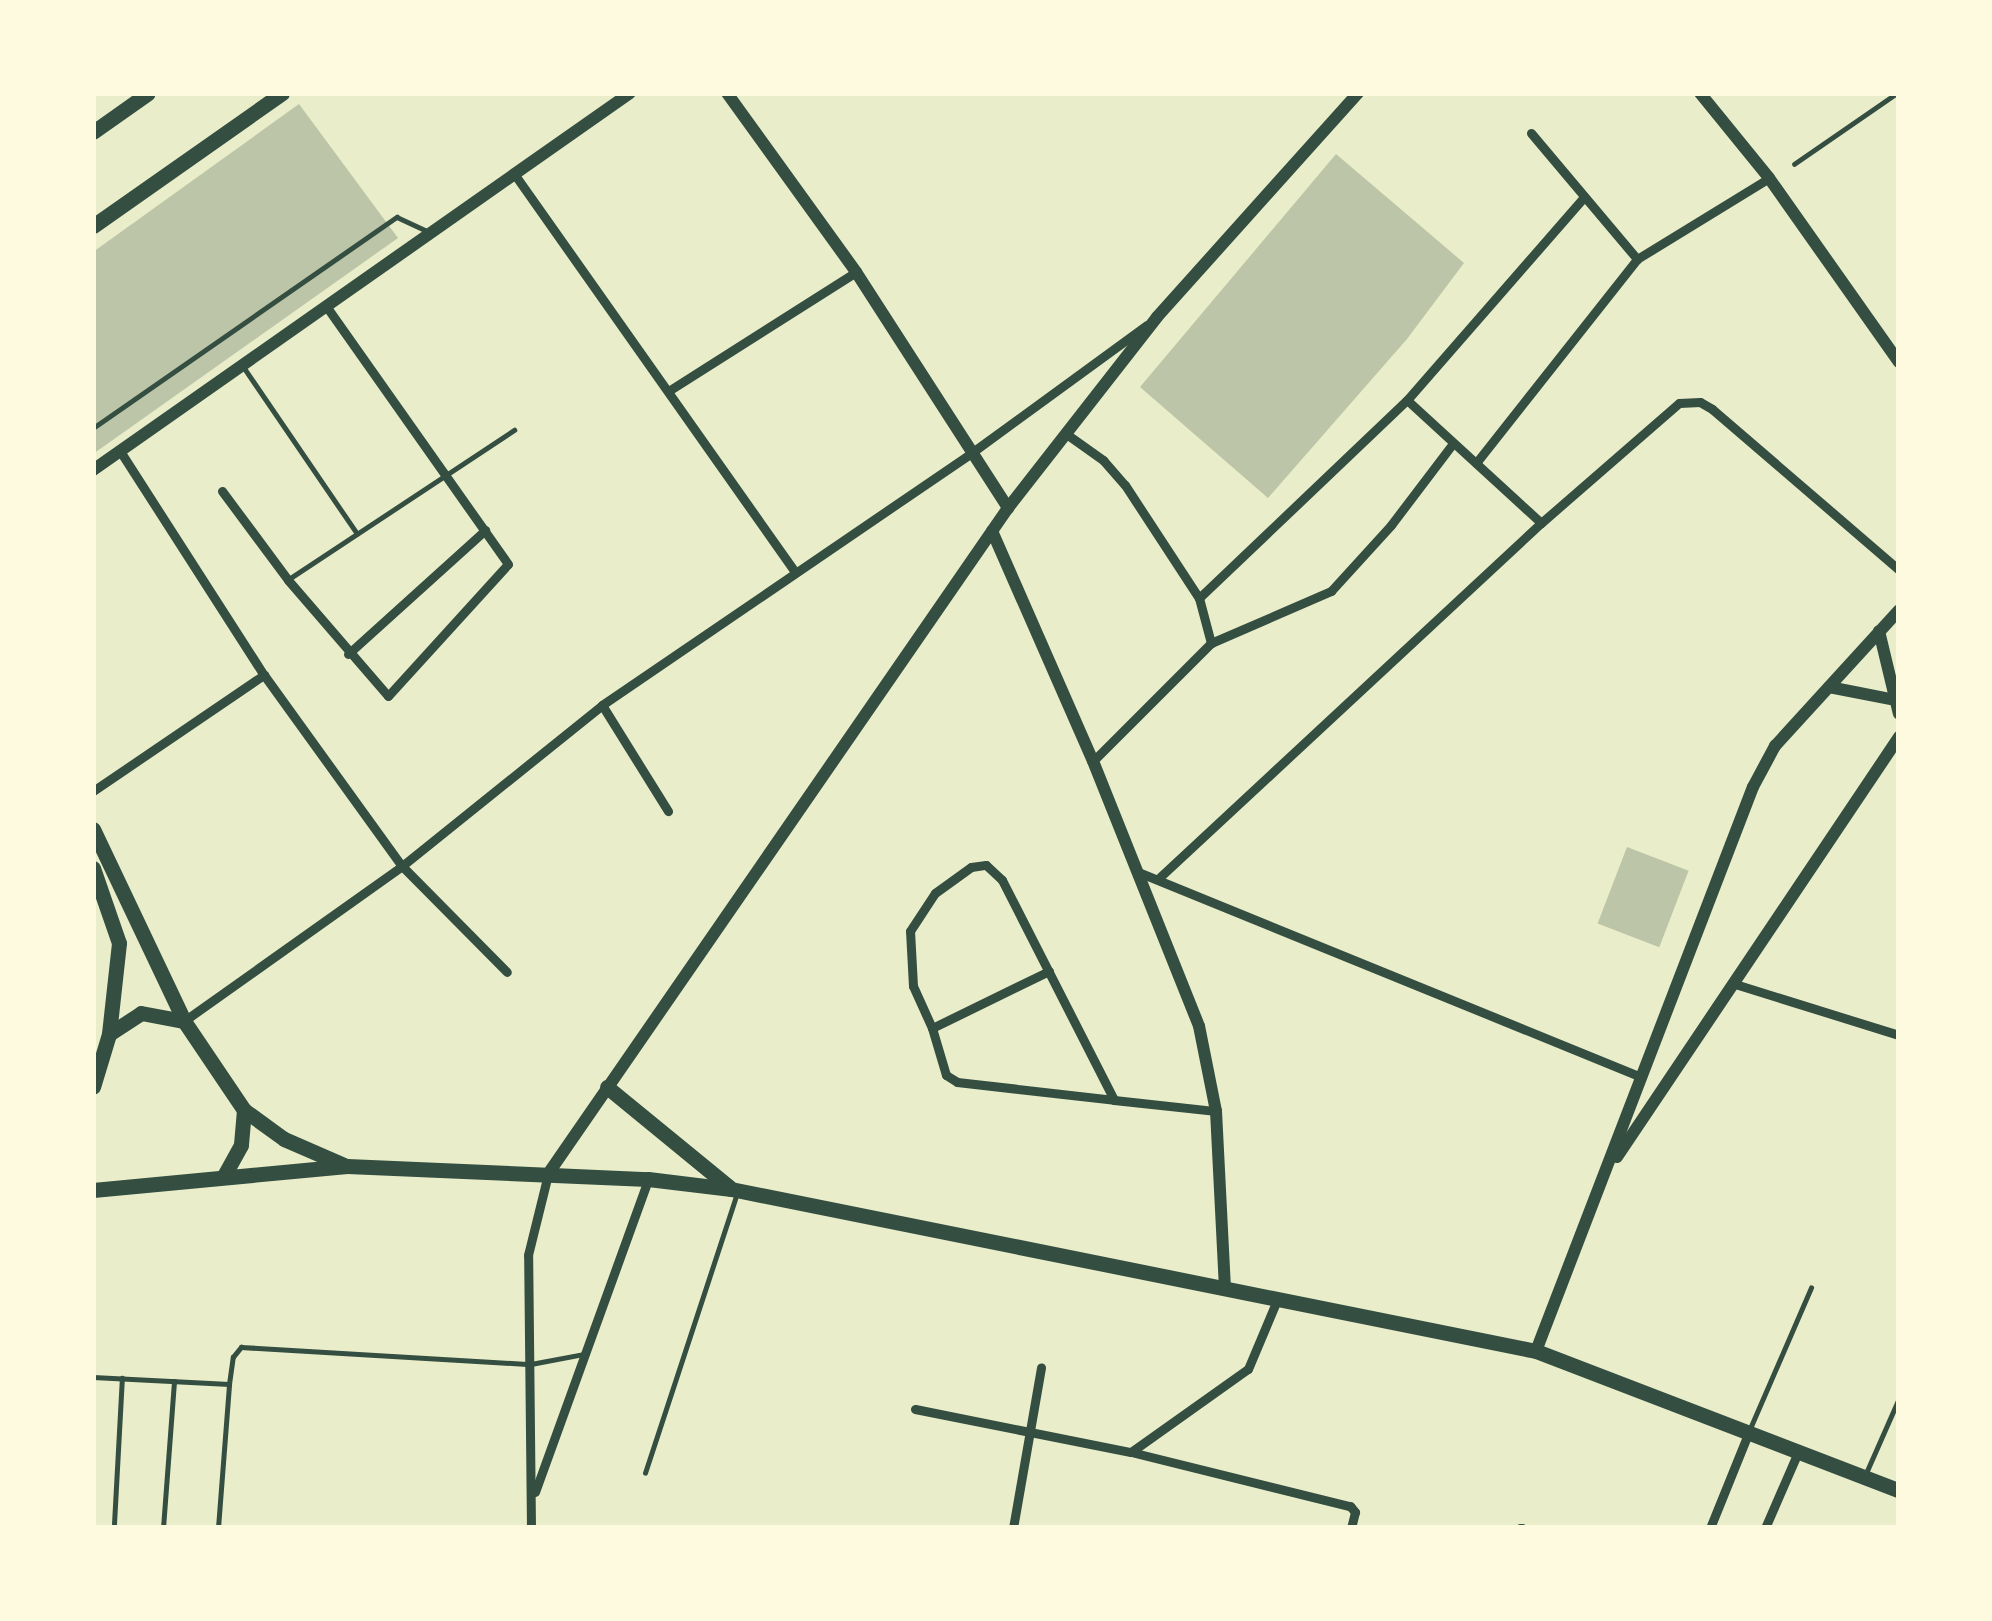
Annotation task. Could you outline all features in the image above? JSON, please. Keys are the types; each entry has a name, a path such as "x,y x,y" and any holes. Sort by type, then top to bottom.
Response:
{"main road":[{"path":"93,132 148,93"},
{"path":"93,226 282,93"},
{"path":"93,829 184,1021 244,1110 284,1139 347,1166"},
{"path":"93,868 118,943 109,1034 93,1087"},
{"path":"109,1034 141,1013 184,1021"},
{"path":"607,1087 735,1190"},
{"path":"224,1177 242,1145 244,1110"},
{"path":"93,1190 347,1166 647,1178 735,1190 1536,1351 1896,1491"}],"street":[{"path":"93,470 630,93"},
{"path":"727,93 856,272 1008,508"},
{"path":"546,1528 531,1526 528,1255 548,1174 1008,508 1157,317 1358,93"},
{"path":"1700,93 1768,178 1899,362"},
{"path":"1531,133 1637,259"},
{"path":"515,175 795,572"},
{"path":"1476,463 1637,259 1768,178"},
{"path":"1199,598 1407,400 1585,197"},
{"path":"670,389 856,272"},
{"path":"222,491 288,580 388,696 508,564 327,307"},
{"path":"184,1021 402,866 602,704 974,452 1157,317"},
{"path":"1407,400 1451,446 1541,523"},
{"path":"1160,877 1541,523 1679,403 1700,402 1899,570"},
{"path":"1065,434 1103,460 1125,485 1199,598 1211,643"},
{"path":"1093,761 1211,643 1331,591 1391,525 1451,446"},
{"path":"120,451 264,675 402,866 506,972"},
{"path":"348,654 485,530"},
{"path":"992,531 1093,761 1199,1026 1216,1112 1225,1290"},
{"path":"1536,1351 1753,788 1775,746 1899,610"},
{"path":"1879,631 1891,699 1899,714"},
{"path":"93,791 264,675"},
{"path":"1828,687 1891,699"},
{"path":"602,704 668,811"},
{"path":"1606,1173 1899,737"},
{"path":"1114,1100 996,872 986,865 970,867 928,900 910,931 913,986 946,1075 957,1082 1216,1112"},
{"path":"1138,872 1160,877 1639,1076"},
{"path":"932,1028 1049,971"},
{"path":"1735,984 1899,1035"},
{"path":"532,1503 647,1178"},
{"path":"1130,1452 1248,1369 1277,1300"},
{"path":"1013,1528 1041,1367"},
{"path":"915,1409 1130,1452 1350,1506 1355,1515 1352,1528"},
{"path":"1710,1528 1748,1434"},
{"path":"1765,1528 1798,1452"}],"lane":[{"path":"1794,164 1897,93"},
{"path":"93,428 397,217 421,225 430,235"},
{"path":"242,364 357,533"},
{"path":"288,580 514,430"},
{"path":"645,1473 735,1190"},
{"path":"1748,1434 1811,1288"},
{"path":"218,1528 232,1358 248,1346 531,1364 584,1354"},
{"path":"93,1377 229,1384"},
{"path":"114,1524 122,1378"},
{"path":"164,1528 174,1381"},
{"path":"1864,1477 1899,1398"}],"building":[{"path":"299,104 398,238 93,454 93,252"},
{"path":"1336,154 1464,263 1407,339 1268,498 1140,387"},
{"path":"1627,847 1689,871 1659,947 1598,924"}]}
